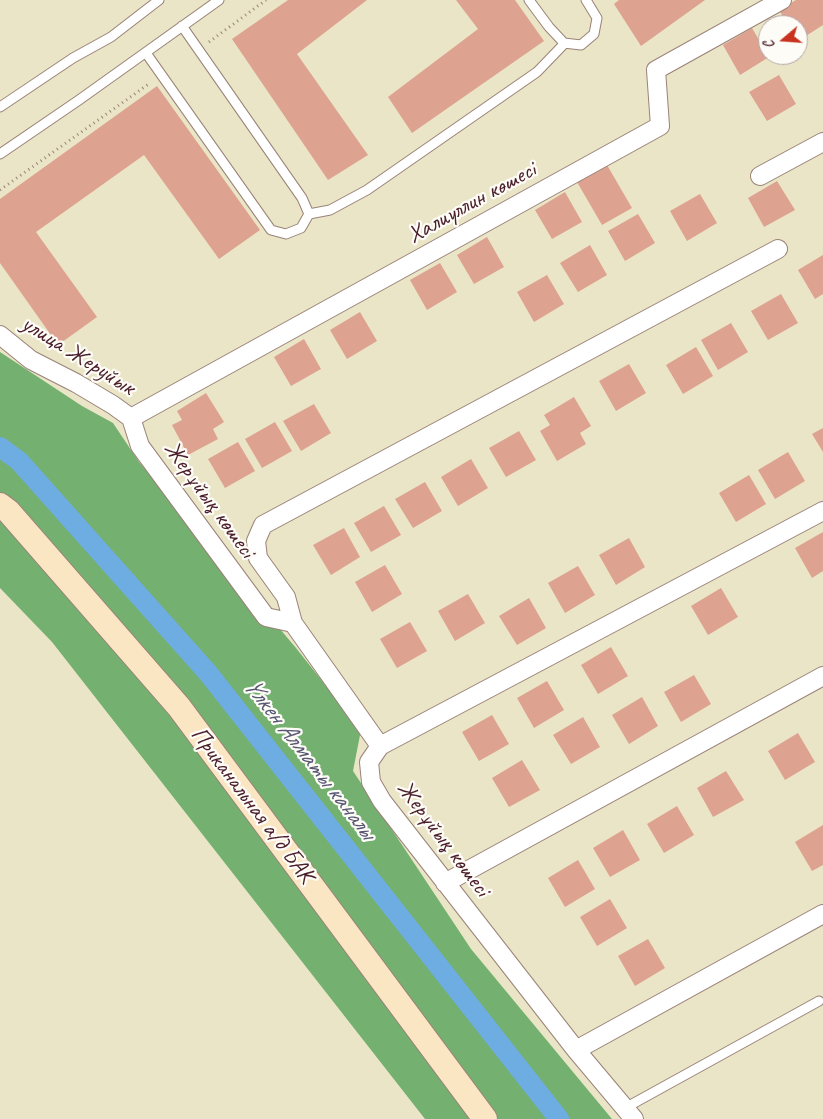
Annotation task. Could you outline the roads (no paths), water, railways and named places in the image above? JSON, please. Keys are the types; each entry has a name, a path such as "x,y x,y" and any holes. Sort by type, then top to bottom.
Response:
{"street":[{"name":"Халиуллин көшесі","path":"131,418 660,126 656,70 782,0"},
{"path":"760,176 823,142"},
{"path":"778,249 263,525 256,541 258,558 286,597 293,623 380,746 823,511"},
{"name":"улица Жеруйык","path":"0,334 31,360 76,383 131,418"},
{"name":"Жерұйық көшесі","path":"131,418 140,446 266,617 293,623"},
{"name":"Приканальная а/д БАК","path":"0,505 8,511 179,707 485,1119"},
{"path":"445,883 823,676"},
{"name":"Жерұйық көшесі","path":"380,746 369,762 371,782 382,801 576,1050 629,1114"},
{"path":"576,1050 823,914"}],"lane":[{"path":"0,107 73,58 111,37 159,0"},
{"path":"0,154 80,100 218,0"},
{"path":"529,0 549,28 564,44 581,45 594,34 598,18 586,0"},
{"path":"182,26 302,198 309,214"},
{"path":"146,52 272,230 286,234 301,228 309,214 330,210 368,190 537,72 564,44"},
{"path":"629,1114 795,1012 819,1001"}],"waterway":[{"name":"Үлкен Алматы каналы","path":"0,447 19,461 208,673 559,1119"}]}
